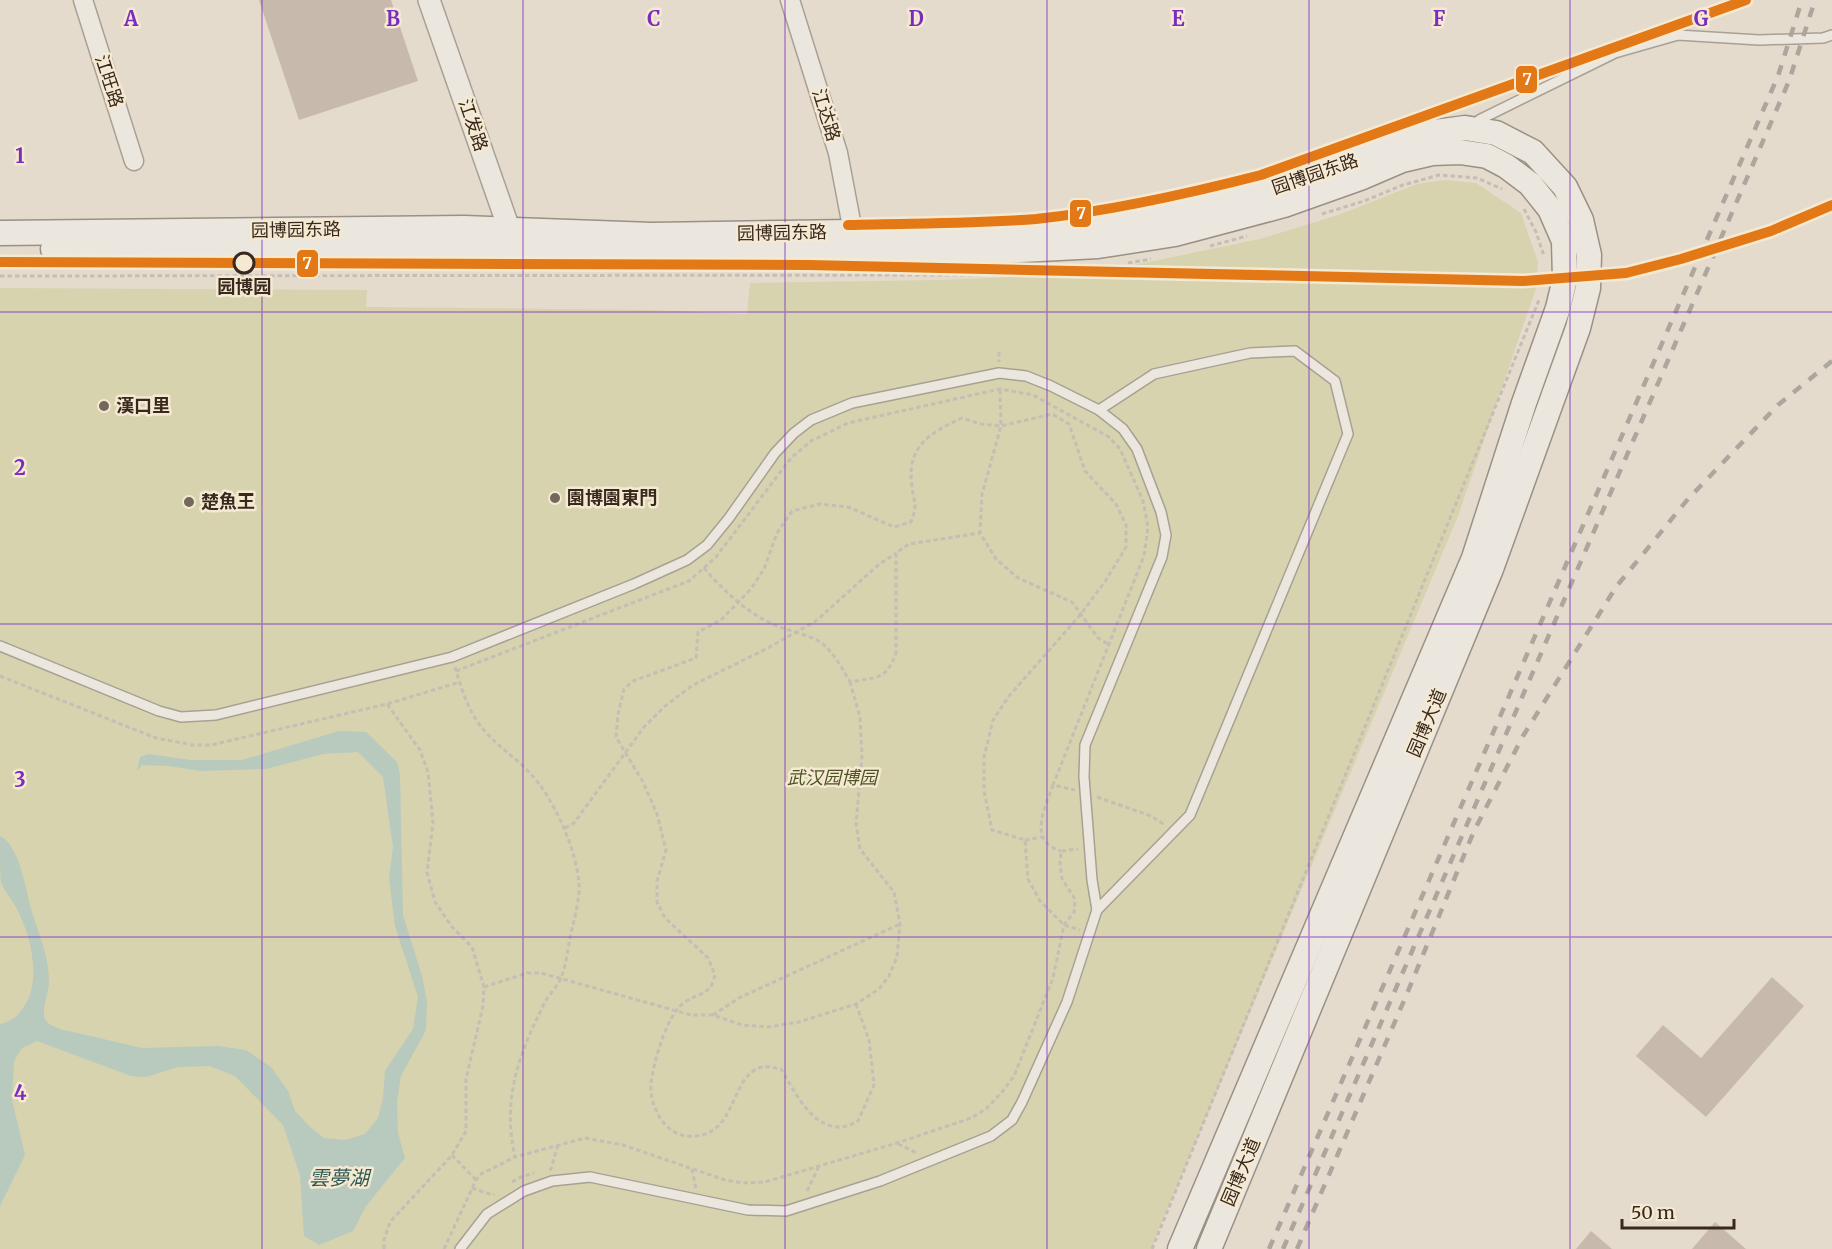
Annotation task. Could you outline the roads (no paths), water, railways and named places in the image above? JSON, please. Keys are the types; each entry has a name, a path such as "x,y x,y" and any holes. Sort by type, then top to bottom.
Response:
{"main road":[{"name":"园博园东路","path":"0,248 513,241 853,232 1010,235 1067,230 1179,213 1293,183 1436,132 1465,128 1496,133 1533,152 1565,187"},
{"name":"园博园东路","path":"0,233 452,228 513,241 959,253 1098,246 1175,234 1284,206 1402,160 1432,153 1460,152 1487,156 1506,166 1530,184 1550,210"},
{"name":"园博大道","path":"1209,1249 1491,569 1578,328 1588,288 1589,255 1581,220 1565,187"},
{"name":"园博大道","path":"1180,1249 1474,558 1524,403 1558,308 1565,279 1564,241 1550,210"}],"street":[{"name":"江旺路","path":"83,0 134,161"},
{"name":"江发路","path":"429,0 513,241"},
{"name":"江达路","path":"790,0 838,153 853,232"}],"lane":[{"path":"1477,130 1479,120 1615,53 1678,35 1759,40 1823,38 1832,35"},
{"path":"460,1249 487,1214 524,1191 552,1180 590,1177 748,1210 786,1211 880,1181 991,1136 1012,1120 1023,1102 1067,1002 1097,910 1190,815 1348,434 1335,381 1294,351 1250,353 1154,374 1099,410"},
{"path":"0,646 159,711 182,717 216,715 452,657 634,584 687,560 707,545 729,519 776,453 794,433 811,420 852,403 999,373 1026,376 1099,410 1123,429 1137,449 1161,512 1166,535 1162,557 1085,745 1085,791 1092,880 1097,910"}],"water":[{"name":"雲夢湖","path":"339,731 366,732 397,762 400,775 403,915 422,976 427,1001 426,1030 401,1076 397,1101 398,1133 405,1158 366,1206 353,1231 319,1245 304,1236 300,1175 283,1125 235,1076 209,1066 178,1067 146,1077 131,1076 37,1041 22,1048 14,1061 12,1100 25,1155 0,1206 0,1024 15,1017 25,1005 33,982 33,969 26,929 1,883 0,836 7,841 18,860 46,956 49,982 44,1015 49,1024 60,1029 142,1048 218,1046 246,1050 271,1067 288,1091 295,1111 324,1138 346,1140 365,1134 378,1118 383,1098 385,1071 413,1029 418,997 395,926 389,878 393,847 383,777 358,752 323,754 266,769 201,771 142,765 137,771 140,757 148,754 191,760 242,760"}],"railway":[{"path":"1269,1249 1778,76 1802,0"},
{"path":"1283,1249 1789,81 1815,0"},
{"path":"1297,1249 1474,831 1523,736 1616,587 1688,499 1778,405 1832,361"}],"place":[{"name":"园博园","path":"244,263"},
{"name":"漢口里","path":"104,406"},
{"name":"園博園東門","path":"555,498"},
{"name":"楚魚王","path":"189,502"}],"park label":[{"name":"武汉园博园","path":"832,778"}]}
